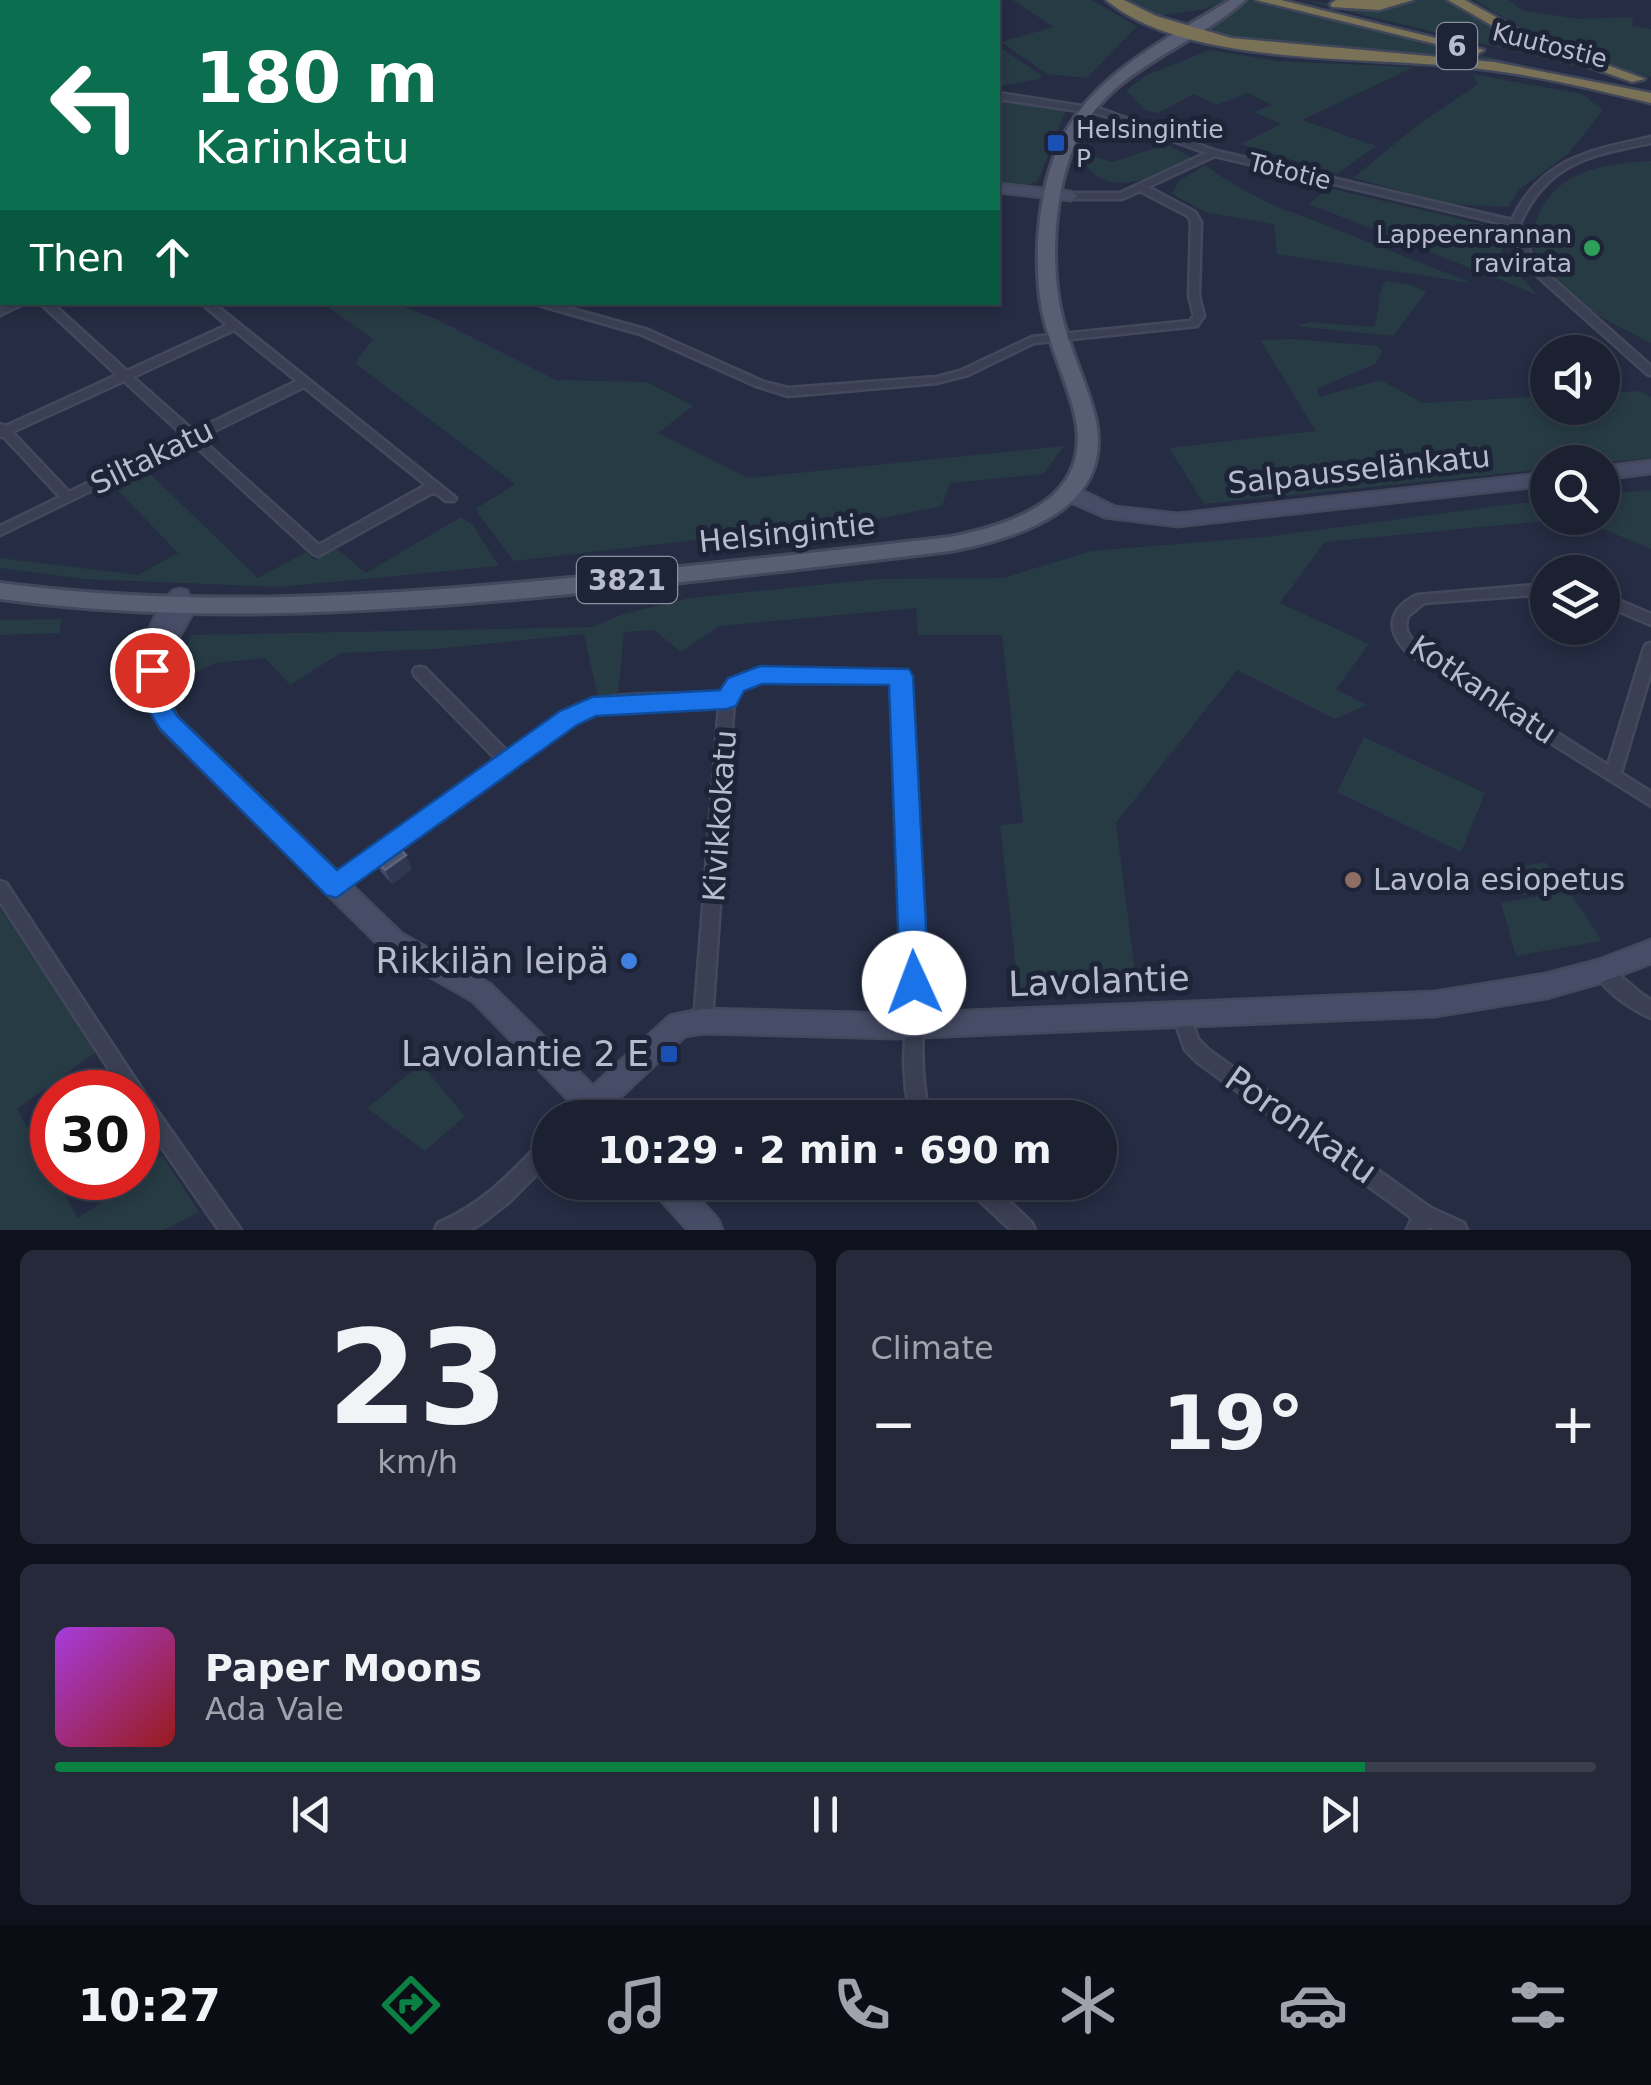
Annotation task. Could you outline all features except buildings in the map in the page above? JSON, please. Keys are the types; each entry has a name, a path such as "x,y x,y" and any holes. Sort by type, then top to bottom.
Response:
{"highway":[{"path":"1113,0 1151,20 1188,32 1272,49 1480,64 1651,91"},
{"name":"Kuutostie","path":"1263,0 1651,91"},
{"name":"Kuutostie","path":"1289,0 1651,91"},
{"path":"1314,0 1370,6 1406,0"},
{"path":"1456,0 1543,47 1651,91"}],"main road":[{"path":"1079,494 1100,470 1104,438 1048,286 1063,195 1065,150 1084,116 1116,80 1237,2"},
{"path":"1000,188 1063,195"},
{"path":"1620,471 1651,467"},
{"name":"Salpausselänkatu","path":"1079,494 1126,516 1178,520 1530,481"},
{"name":"Helsingintie","path":"0,591 63,602 320,608 452,597 996,541 1048,522 1079,494"},
{"name":"Helsingintie","path":"0,580 177,605"},
{"path":"177,605 157,655 153,698 168,722 392,942 482,993 580,1100"},
{"name":"Lavolantie","path":"605,1100 679,1026 703,1021 914,1025 1435,1004 1518,994 1602,972 1651,951"},
{"path":"680,1200 708,1230"}],"street":[{"path":"1000,96 1145,126 1214,153"},
{"path":"1651,140 1566,161 1529,194 1514,224 1526,254 1540,273 1651,372"},
{"name":"Tototie","path":"1063,195 1104,198 1142,188 1214,153 1514,224"},
{"path":"544,305 644,332 760,384 788,392 938,380 975,369 1026,341 1193,324 1200,316 1194,296 1196,222 1192,214 1142,188"},
{"path":"47,305 318,551 434,486"},
{"path":"209,305 450,498"},
{"path":"68,498 1,430 234,326"},
{"name":"Siltakatu","path":"0,531 304,382"},
{"name":"Kotkankatu","path":"1530,590 1422,598 1406,604 1397,620 1398,632 1413,649 1651,800"},
{"path":"1620,606 1651,620"},
{"path":"1613,776 1651,648"},
{"path":"420,672 508,761"},
{"path":"727,700 736,684 760,675 901,676 914,1025 910,1042 916,1100"},
{"name":"Kivikkokatu","path":"336,886 569,718 592,706 727,700 703,1021"},
{"path":"0,888 120,1070"},
{"path":"1602,972 1629,997 1651,1010"},
{"name":"Poronkatu","path":"1181,1013 1191,1044 1203,1056 1421,1222 1457,1230"},
{"path":"160,1130 231,1230"},
{"path":"452,1229 506,1192 532,1165"},
{"path":"994,1200 1026,1230"}],"shaded area":[{"path":"1013,0 1092,0 1137,26 1087,78 1047,74 1001,42 1053,27"},
{"path":"1120,0 1226,0 1205,9 1157,16"},
{"path":"1248,0 1565,75 1274,48 1206,33 1205,27"},
{"path":"1301,0 1376,9 1415,0 1451,0 1493,25 1616,76"},
{"path":"1475,0 1509,0 1522,10 1578,19 1633,17 1632,26 1651,29 1651,77 1560,46"},
{"path":"1000,47 1041,75 1040,79 1000,86"},
{"path":"1210,50 1278,61 1414,67 1302,120 1376,146 1337,174 1241,144 1281,124 1254,112 1272,105 1248,93 1217,105 1194,94 1158,113 1145,110 1126,90 1147,75"},
{"path":"1472,74 1582,94 1603,110 1569,153 1519,190 1508,207 1448,204 1353,178 1419,124 1478,84"},
{"path":"1000,97 1066,110 1038,181 1024,186 1000,183"},
{"path":"1166,144 1191,157 1136,181 1107,181 1084,162 1093,156 1113,162"},
{"name":"Lappeenrannan ravirata","path":"1651,161 1651,343 1598,315 1564,291 1538,260 1531,242 1537,219 1558,188 1590,170"},
{"path":"1205,165 1276,206 1472,283 1277,254 1274,224 1205,212 1172,194 1179,181"},
{"path":"1328,188 1499,228 1503,258 1538,295 1309,204"},
{"path":"1386,281 1426,292 1393,336 1296,326 1309,322 1374,327 1380,292"},
{"path":"325,305 399,305 438,320 556,380 647,382 693,406 658,433 748,478 1064,446 1043,474 950,483 942,506 872,520 514,561 475,509 515,484 355,363 373,339"},
{"path":"1260,340 1378,346 1382,352 1375,364 1317,389 1319,397 1381,380 1422,403 1530,397 1530,425 1620,425 1620,392 1640,391 1651,397 1651,458 1620,461 1620,445 1530,445 1530,471 1204,504 1169,448 1316,431"},
{"path":"143,467 258,578 306,552 315,560 336,548 366,573 461,517 473,525 499,566 280,587 84,579 0,568 0,558 138,575 178,553 110,482"},
{"path":"1651,490 1651,549 1618,535 1620,493"},
{"path":"1530,502 1530,522 1325,542 1280,603 1369,644 1336,689 1367,705 1335,719 1237,670 1116,823 1137,988 1019,995 1000,825 1023,823 1002,635 918,635 916,608 719,626 681,652 654,630 624,632 618,695 598,697 584,634 436,649 341,653 290,685 265,658 215,663 176,683 178,662 192,635 592,627 623,614 690,598 878,579 1003,578 1091,551 1264,537"},
{"path":"61,619 60,633 0,635 0,620"},
{"path":"1364,737 1485,793 1461,852 1337,792"},
{"path":"1545,862 1562,888 1519,896 1502,870"},
{"path":"1569,891 1602,941 1516,956 1501,903"},
{"path":"0,908 96,1052 71,1070 30,1070 30,1100 17,1109 30,1132 30,1200 68,1200 78,1218 105,1200 160,1200 162,1155 199,1212 164,1230 0,1230"},
{"path":"421,1064 465,1116 425,1151 367,1108"}],"place":[{"name":"Helsingintie P","path":"1056,143"},
{"name":"Lappeenrannan ravirata","path":"1592,248"},
{"name":"Lavola esiopetus","path":"1353,880"},
{"name":"Rikkilän leipä","path":"629,961"},
{"name":"Lavolantie 2 E","path":"669,1054"}],"route":[{"path":"152,670 153,698 168,722 336,886 569,718 592,706 727,700 736,684 760,675 901,676 914,983"}]}
